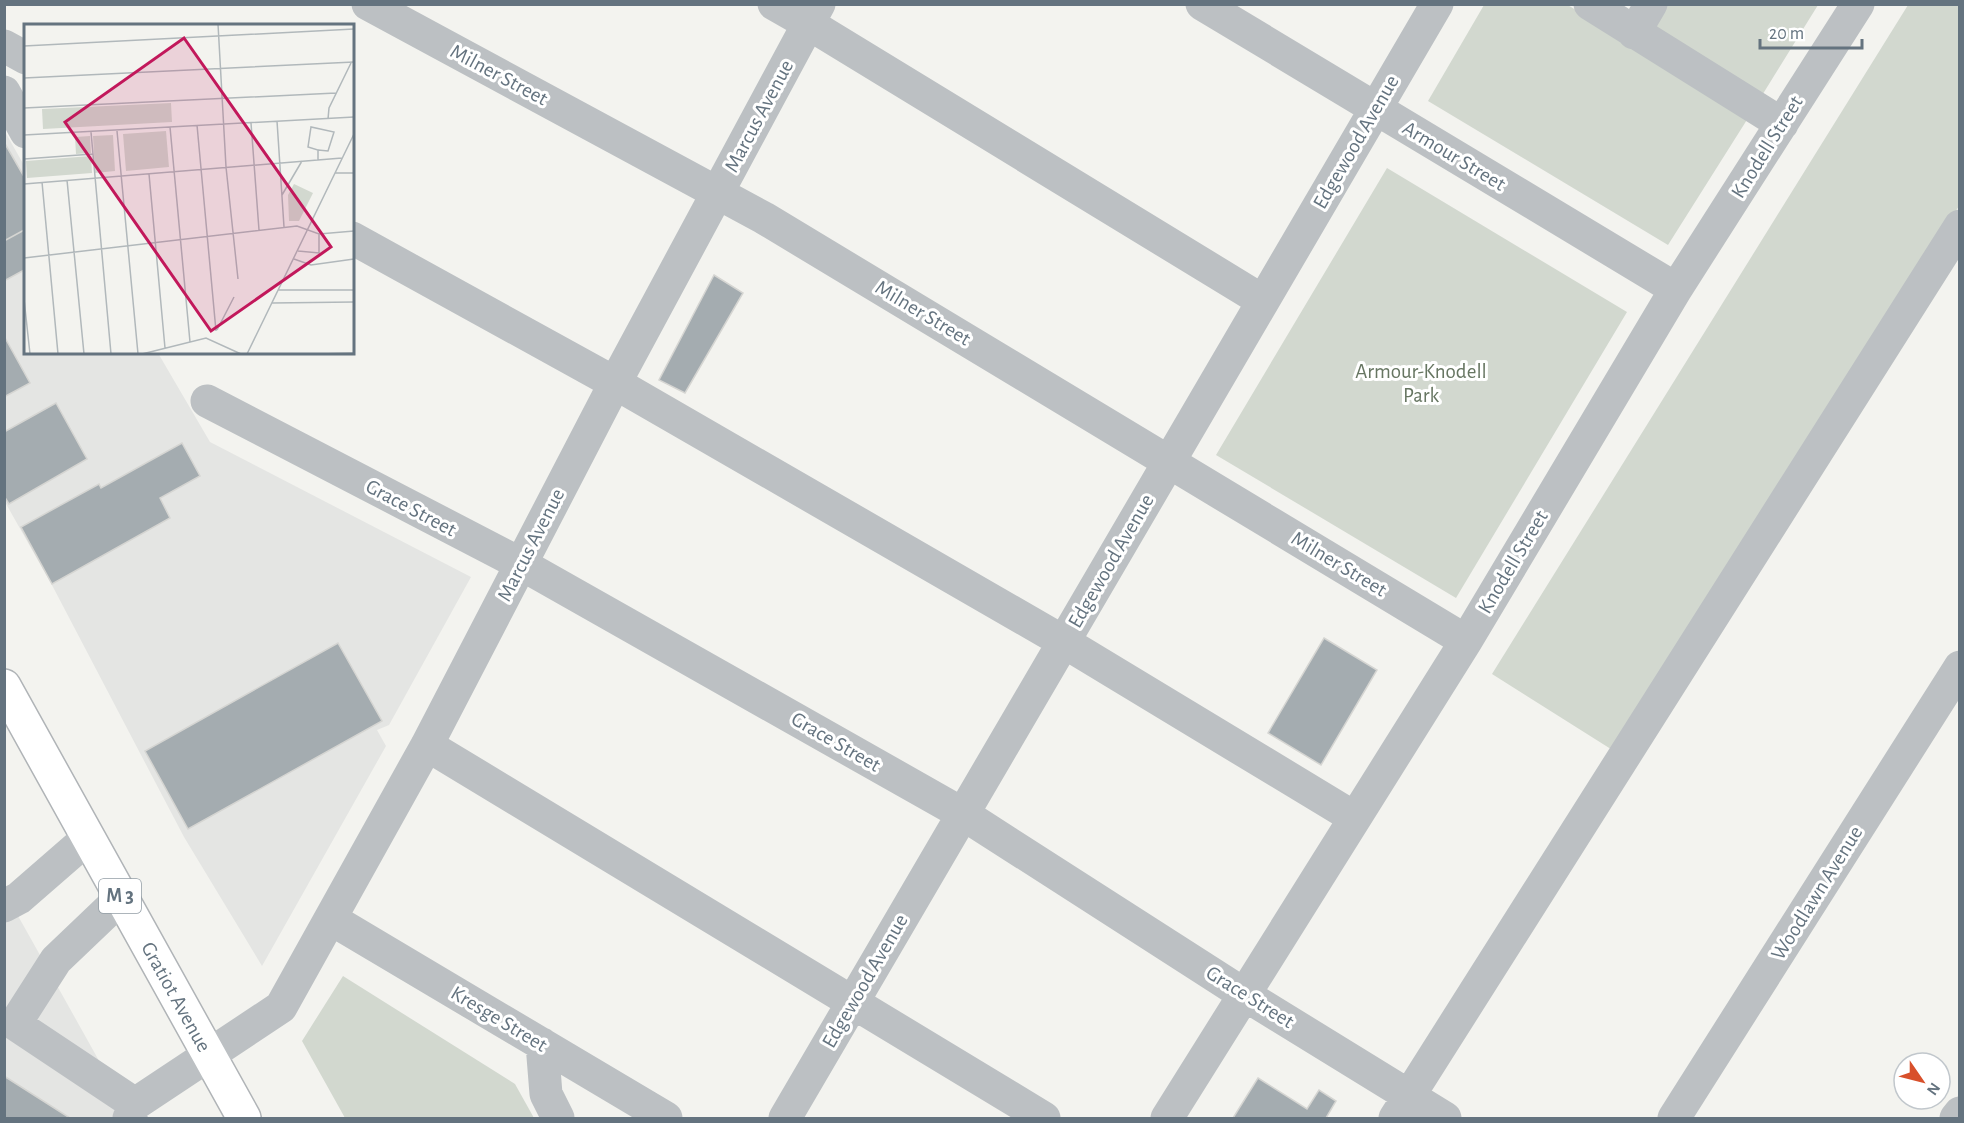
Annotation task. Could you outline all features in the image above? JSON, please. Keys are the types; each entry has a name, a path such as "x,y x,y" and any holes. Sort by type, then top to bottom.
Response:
{"main road":[{"name":"Gratiot Avenue","path":"4,686 244,1119"}],"street":[{"name":"Milner Street","path":"368,4 764,218 1466,641"},
{"path":"774,4 814,14 1263,301"},
{"name":"Armour Street","path":"1202,4 1676,290"},
{"name":"Edgewood Avenue","path":"785,1119 1437,4"},
{"path":"1590,4 1782,124"},
{"path":"1634,33 1651,4"},
{"name":"Knodell Street","path":"1167,1119 1466,641 1676,290 1858,4"},
{"name":"Marcus Avenue","path":"132,1112 281,1007 426,745 615,383 814,14"},
{"path":"4,46 24,57"},
{"path":"4,92 24,128"},
{"path":"1402,1107 1959,226"},
{"path":"354,239 615,383 1064,642 1355,818"},
{"name":"Grace Street","path":"207,401 521,564 963,814 1245,994 1402,1107 1445,1119"},
{"name":"Woodlawn Avenue","path":"1674,1119 1959,667"},
{"path":"426,745 1044,1119"},
{"path":"4,906 19,898 88,838"},
{"path":"121,897 56,960 15,1024 132,1112"},
{"name":"Kresge Street","path":"331,919 666,1119"},
{"path":"542,1044 546,1094 558,1119"},
{"path":"1956,1119 1959,1113"}],"shaded area":[{"path":"4,130 24,165 24,354 159,354 210,442 471,577 389,725 377,730 386,746 262,966 184,837 53,587 5,502"},
{"path":"4,891 31,939 131,1118 5,1118"}],"green space":[{"path":"1566,4 1750,115 1668,245 1428,101 1484,5"},
{"path":"1664,5 1818,5 1761,97 1649,28"},
{"path":"1908,5 1959,5 1959,206 1614,751 1492,674"},
{"name":"Armour-Knodell Park","path":"1387,168 1627,312 1456,598 1216,455"},
{"path":"343,976 515,1084 534,1118 345,1118 302,1041"}],"building":[{"path":"4,142 24,177 24,230 4,241"},
{"path":"24,230 24,270 4,281 4,241"},
{"path":"714,275 743,293 685,393 659,380"},
{"path":"4,336 30,383 4,397"},
{"path":"56,403 87,459 9,504 4,496 4,432"},
{"path":"182,443 200,476 160,498 170,518 52,584 21,527 99,484 101,488"},
{"path":"1324,638 1377,670 1321,765 1268,733"},
{"path":"338,643 382,721 188,829 145,751"},
{"path":"4,1076 70,1118 4,1118"},
{"path":"1258,1078 1307,1109 1319,1090 1336,1101 1326,1118 1233,1118"}]}
